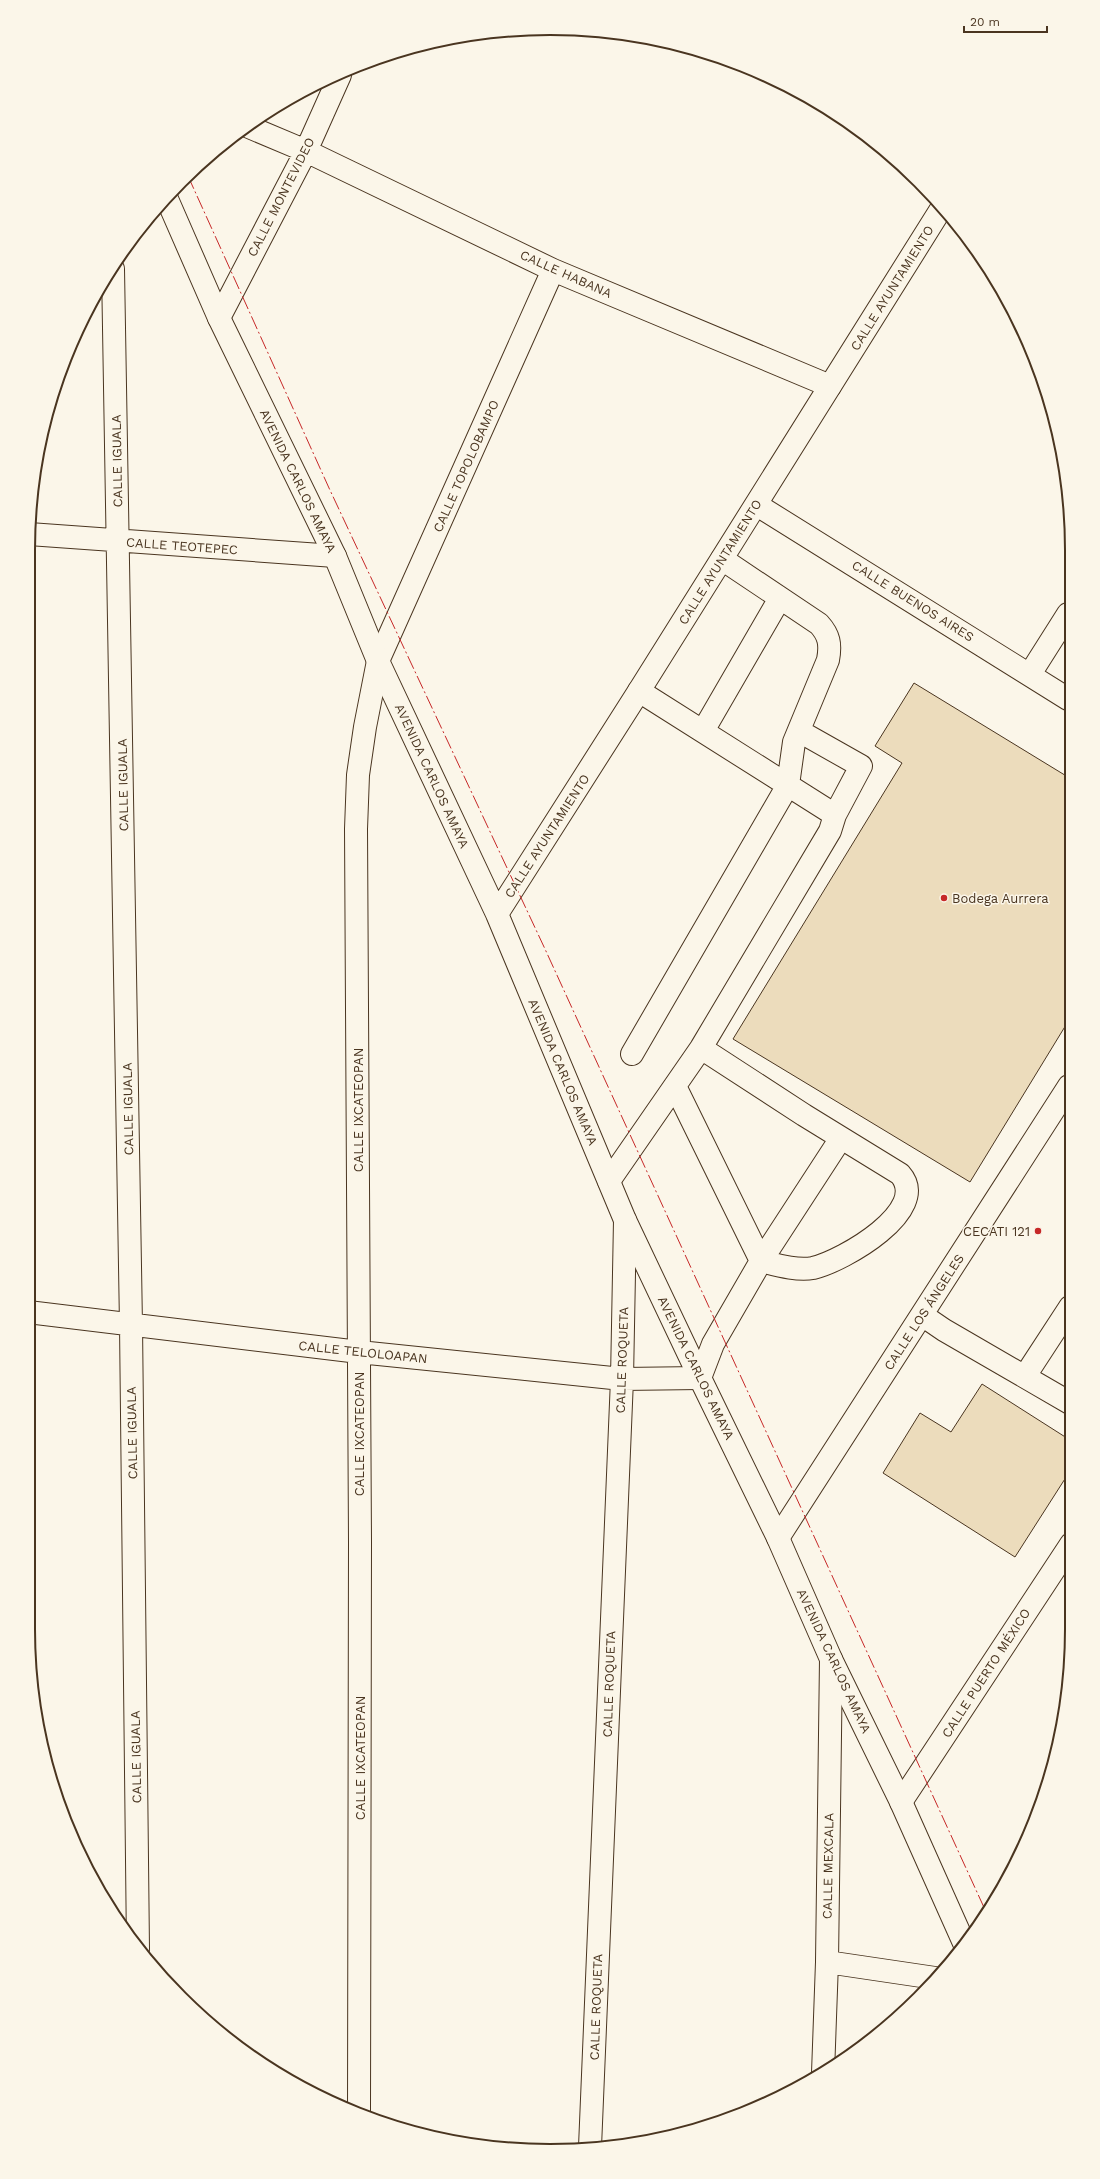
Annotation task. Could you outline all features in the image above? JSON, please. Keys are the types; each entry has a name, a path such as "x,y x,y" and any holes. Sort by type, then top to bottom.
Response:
{"street":[{"name":"CALLE MONTEVIDEO","path":"219,318 306,150 337,81"},
{"name":"CALLE HABANA","path":"255,128 306,150 553,270 830,386"},
{"name":"AVENIDA CARLOS AMAYA","path":"169,204 219,318 335,556 378,661 497,914 626,1220 700,1378 778,1538 831,1659 901,1802 962,1939"},
{"name":"CALLE AYUNTAMIENTO","path":"497,914 757,505 939,212"},
{"name":"CALLE TOPOLOBAMPO","path":"378,661 467,466 553,270"},
{"name":"CALLE IGUALA","path":"113,278 119,542 131,1325 138,1938"},
{"name":"CALLE BUENOS AIRES","path":"757,505 1065,697"},
{"name":"CALLE TEOTEPEC","path":"35,535 119,542 335,556"},
{"path":"632,1054 788,785 794,742 828,660 830,640 826,632 819,624 722,559"},
{"path":"703,731 780,598"},
{"path":"1030,674 1065,619"},
{"name":"CALLE IXCATEOPAN","path":"359,2107 356,829 358,775 365,727 378,661"},
{"path":"639,691 835,815"},
{"path":"609,1181 701,1048 830,831 835,815 861,766 799,731"},
{"path":"701,1048 900,1174 907,1181 908,1189 905,1204 886,1226 862,1247 834,1261 812,1268 789,1267 761,1262"},
{"path":"675,1086 761,1262"},
{"name":"CALLE LOS ÁNGELES","path":"778,1538 1065,1092"},
{"path":"700,1378 713,1344 761,1262 841,1138"},
{"name":"CALLE ROQUETA","path":"590,2142 622,1379 626,1220"},
{"name":"CALLE TELOLOAPAN","path":"35,1313 358,1352 622,1379 700,1378"},
{"path":"922,1315 944,1330 1065,1400"},
{"path":"1025,1376 1065,1315"},
{"name":"CALLE PUERTO MÉXICO","path":"901,1802 1065,1553"},
{"name":"CALLE MEXCALA","path":"823,2065 827,1962 831,1659"},
{"path":"827,1962 929,1977"}],"building":[{"name":"Bodega Aurrera","path":"914,683 1065,775 1065,1027 970,1182 733,1039 902,763 875,746"},
{"path":"982,1384 1065,1437 1065,1479 1015,1557 883,1473 920,1413 951,1432"}],"power":[{"path":"191,182 329,488 545,949 983,1906"}],"place":[{"name":"Bodega Aurrera","path":"944,898"},
{"name":"CECATI 121","path":"1038,1231"}]}
